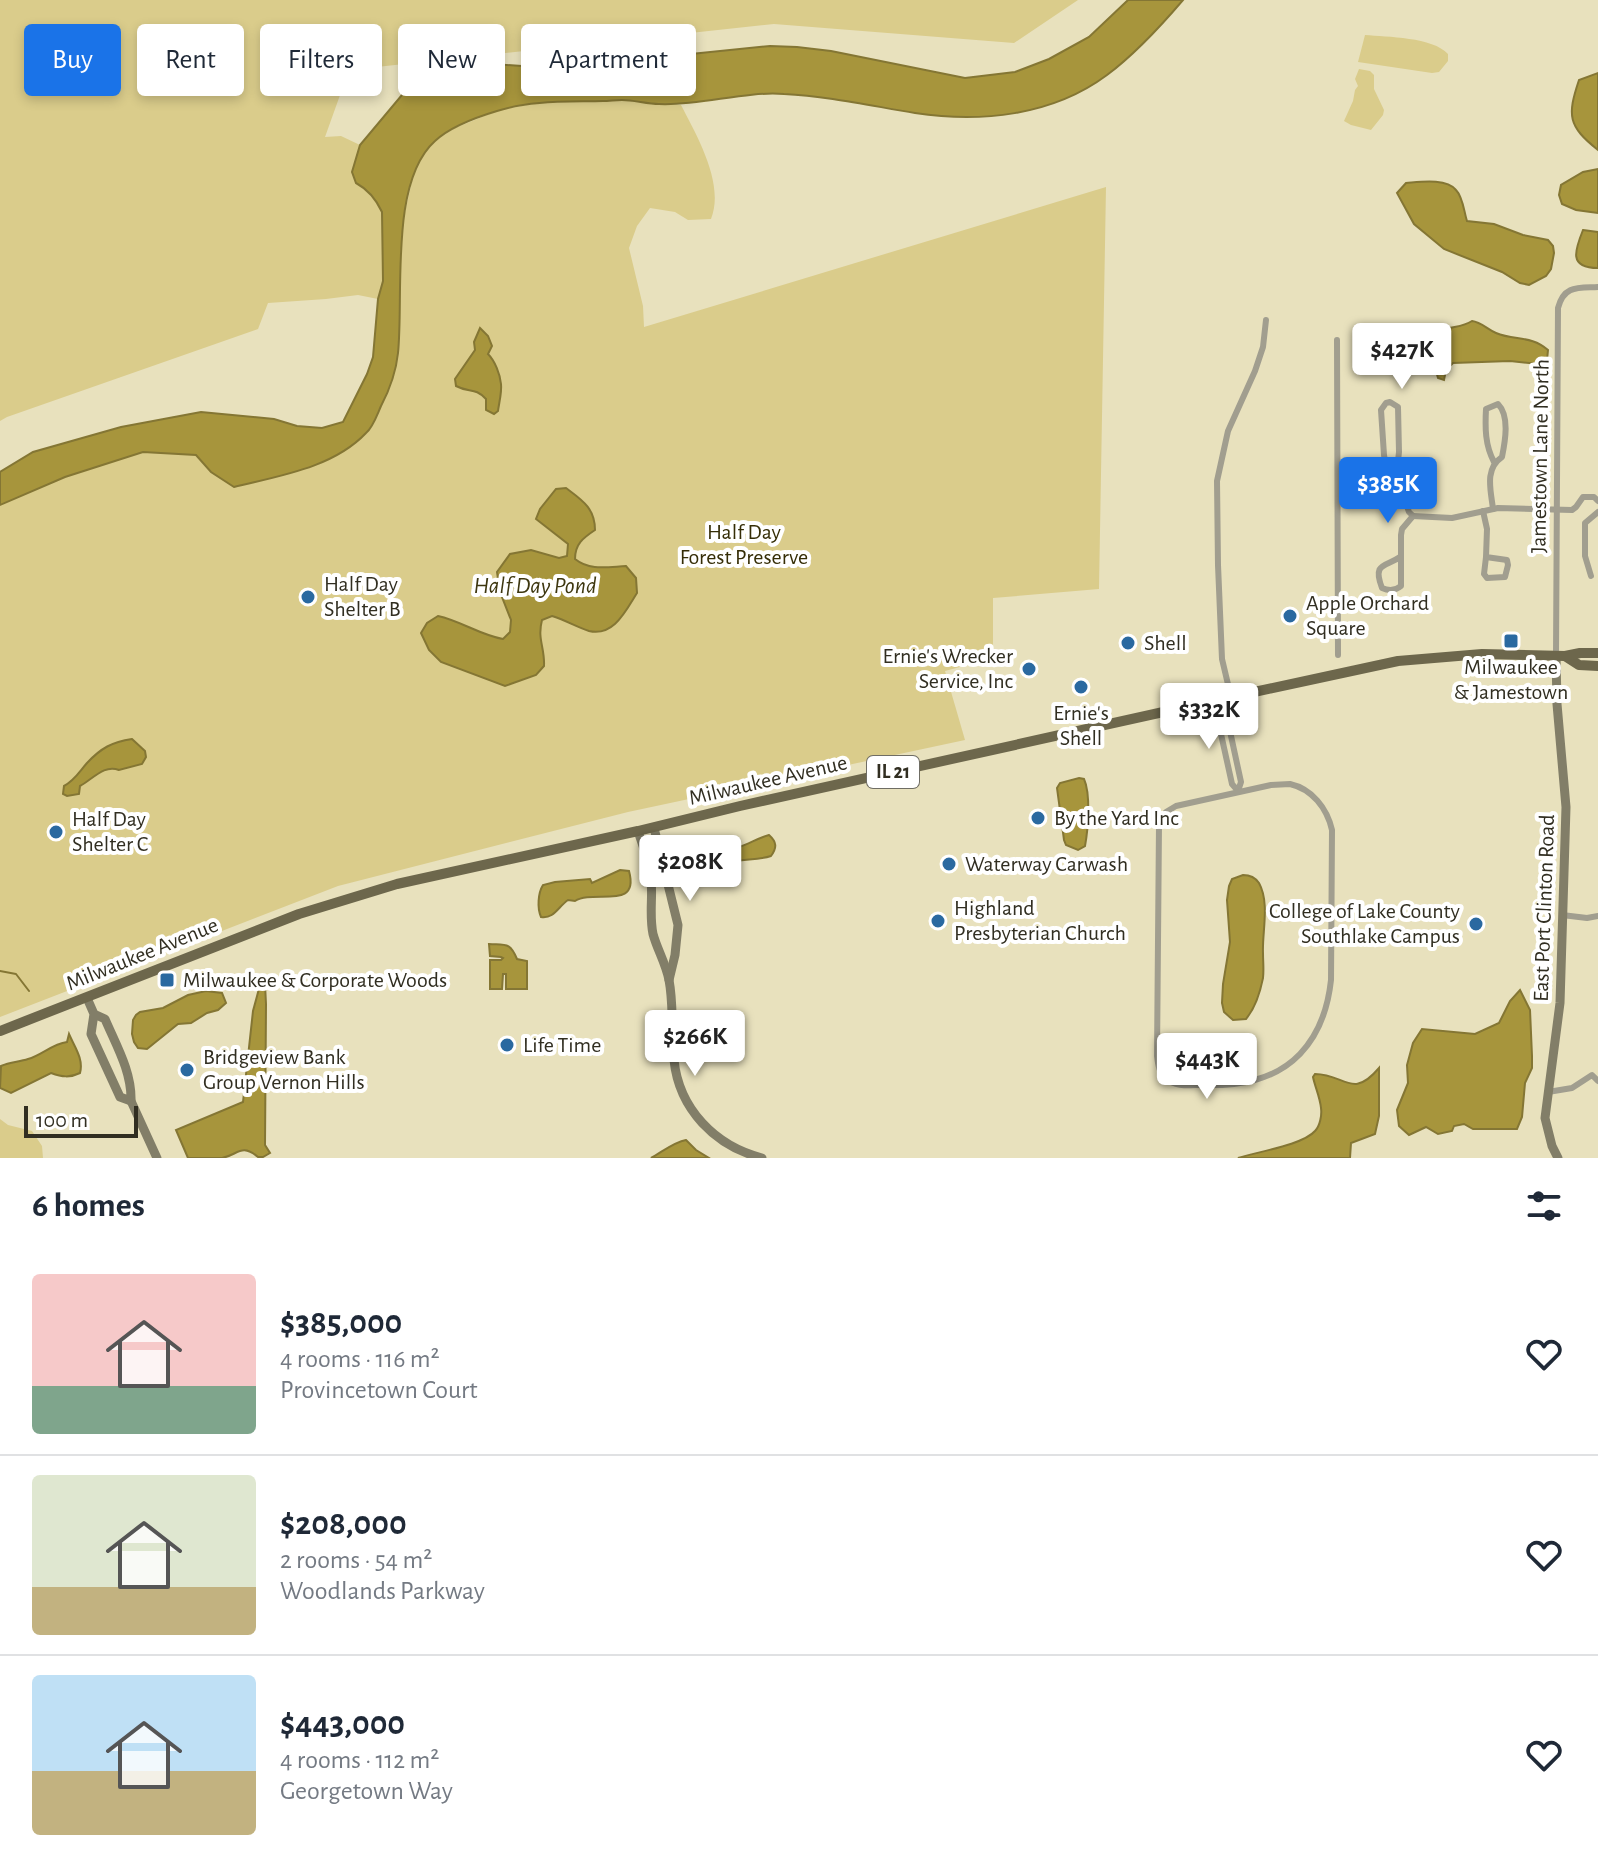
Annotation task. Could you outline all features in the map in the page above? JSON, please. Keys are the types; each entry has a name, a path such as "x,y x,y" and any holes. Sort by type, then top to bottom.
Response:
{"main road":[{"name":"Milwaukee Avenue","path":"0,1031 272,924 345,899 447,872 1398,661 1482,654 1560,656 1598,653"},
{"name":"Milwaukee Avenue","path":"1560,656 1579,665 1598,666"}],"street":[{"name":"Jamestown Lane North","path":"1560,656 1558,308 1567,291 1598,287"},
{"path":"1238,791 1232,784 1219,725 1226,698 1218,565 1217,481 1228,431 1263,347 1266,320"},
{"path":"1337,340 1338,655"},
{"path":"1390,469 1398,461 1399,452 1398,407 1390,402 1381,410 1385,461 1390,469 1397,478 1413,516 1452,518 1493,509 1572,510 1580,514 1585,523 1585,556 1591,576"},
{"path":"1493,509 1490,470 1494,462 1502,457 1505,436 1503,408 1498,404 1486,409 1486,444 1494,462"},
{"path":"1572,510 1583,497 1594,497 1598,501"},
{"path":"1483,511 1487,529 1484,574 1487,578 1505,577 1507,560 1486,557"},
{"path":"1585,523 1598,512"},
{"path":"1400,557 1381,567 1379,577 1382,588 1391,590 1401,586 1402,529 1413,516"},
{"name":"East Port Clinton Road","path":"1558,1158 1545,1118 1560,1003 1566,807 1557,704 1560,656"},
{"path":"1279,784 1296,785 1315,798 1326,812 1332,830 1329,1001 1319,1027 1301,1053 1278,1070 1238,1084 1176,1084 1161,1074 1157,1056 1159,825 1166,812 1176,806 1238,791 1279,784"},
{"path":"654,828 678,925 669,980"},
{"path":"638,831 651,879 653,933 669,980 674,1060 680,1086 702,1123 722,1141 762,1158"},
{"path":"1562,915 1598,916"},
{"path":"87,998 94,1014 91,1034 120,1097 131,1101"},
{"path":"94,1014 105,1019 126,1068 131,1101 157,1158"},
{"path":"1548,1092 1572,1088 1592,1075 1598,1081"}],"green space":[{"path":"0,0 1078,0 1014,43 774,24 696,32 696,24 521,24 521,51 505,53 505,24 398,24 398,65 382,66 382,24 260,24 260,96 340,96 325,137 341,136 360,145 352,172 356,183 372,195 382,212 383,281 378,299 358,295 268,303 258,329 0,421"},
{"path":"1365,35 1432,44 1448,54 1448,61 1439,72 1432,73 1358,62"},
{"path":"1359,69 1374,75 1374,89 1384,110 1371,130 1344,121 1358,86 1355,79"},
{"name":"Half Day Forest Preserve","path":"623,100 681,105 707,160 714,191 711,219 688,220 675,212 650,208 637,226 629,248 643,306 644,327 1106,187 1099,589 993,598 993,658 945,671 965,740 628,812 338,886 0,1017 0,493 112,449 324,443 370,411 398,353 402,226 414,172 424,153 436,140 455,128 499,110 538,103"},
{"path":"0,1119 8,1125 32,1131 42,1146 43,1158 0,1158"}],"water":[{"path":"1128,0 1183,0 1147,40 1107,75 1063,100 1015,113 940,116 817,97 768,94 675,104 622,100 536,103 510,107 464,123 435,141 420,160 411,183 402,241 396,367 373,424 353,445 304,469 234,487 211,472 196,455 143,452 65,477 0,505 0,472 33,452 121,427 201,412 274,419 297,426 322,428 343,422 373,357 378,299 383,281 382,212 372,195 356,183 352,172 360,145 401,96 505,96 505,65 521,66 521,96 696,96 696,53 770,46 831,51 965,78 1015,72 1049,59 1089,37"},
{"path":"1598,73 1598,150 1576,127 1572,112 1579,80"},
{"path":"1598,169 1598,213 1576,210 1562,204 1559,195 1561,185 1583,172"},
{"path":"1432,182 1452,186 1462,201 1467,221 1494,224 1548,240 1554,253 1551,269 1546,276 1529,285 1444,249 1414,224 1397,193 1406,183"},
{"path":"1583,230 1598,232 1598,268 1582,265 1576,256"},
{"path":"1472,321 1496,333 1542,345 1548,350 1547,360 1539,364 1510,361 1453,363 1446,370 1444,380 1438,378 1434,364 1399,360 1398,353 1402,349 1421,346 1432,331 1439,332"},
{"path":"480,328 492,346 488,354 500,380 498,411 494,414 486,410 486,399 482,395 456,386 455,379 475,350 474,342"},
{"name":"Half Day Pond","path":"566,488 586,505 594,522 595,530 580,542 575,559 593,567 626,566 636,578 637,593 624,614 612,626 598,632 552,616 542,620 540,633 544,666 536,675 505,686 441,662 429,650 421,633 427,623 438,616 503,639 510,632 511,620 500,592 497,572 510,554 531,550 559,558 567,556 568,544 536,519 556,489"},
{"path":"132,739 145,751 142,764 119,770 108,769 80,786 79,794 63,794 64,786 97,753 107,746"},
{"path":"1084,779 1086,786 1088,812 1085,846 1078,850 1066,845 1064,840 1057,788 1060,783"},
{"path":"769,835 775,845 771,856 731,862 695,878 687,867 686,860 691,855 739,847"},
{"path":"620,870 629,871 631,883 622,895 568,900 553,914 541,917 539,901 543,885 590,879 592,883"},
{"path":"1243,875 1257,881 1264,899 1263,975 1257,1000 1246,1019 1233,1020 1224,1012 1222,1003 1230,942 1227,900 1232,879"},
{"path":"489,944 507,946 517,959 527,961 527,989 506,989 506,974 503,974 502,989 490,989 490,960 503,958 490,956"},
{"path":"262,982 265,984 266,1004 265,1145 270,1153 258,1157 243,1150 222,1158 188,1158 176,1130 243,1102 253,1011"},
{"path":"1520,990 1530,1010 1532,1068 1525,1083 1522,1117 1517,1129 1473,1129 1464,1124 1438,1134 1426,1127 1409,1135 1399,1126 1397,1110 1408,1083 1407,1065 1413,1043 1422,1029 1475,1034 1499,1023 1510,1001"},
{"path":"206,991 222,993 226,1003 191,1023 178,1024 147,1049 138,1048 132,1034 136,1015"},
{"path":"69,1034 80,1058 80,1073 66,1076 51,1073 11,1093 0,1088 1,1066 33,1057 67,1042"},
{"path":"1379,1068 1379,1116 1375,1134 1351,1143 1350,1158 1238,1158 1290,1144 1315,1131 1321,1111 1313,1077 1315,1074 1355,1084 1370,1077"},
{"path":"686,1140 709,1158 651,1158 673,1145"}],"waterway":[{"path":"0,971 16,974 29,991"}],"place":[{"name":"Half Day Shelter B","path":"308,597"},
{"name":"Apple Orchard Square","path":"1290,616"},
{"name":"Milwaukee & Jamestown","path":"1511,641"},
{"name":"Shell","path":"1128,643"},
{"name":"Ernie's Wrecker Service, Inc","path":"1029,669"},
{"name":"Ernie's Shell","path":"1081,687"},
{"name":"By the Yard Inc","path":"1038,818"},
{"name":"Half Day Shelter C","path":"56,832"},
{"name":"Waterway Carwash","path":"949,864"},
{"name":"Highland Presbyterian Church","path":"938,921"},
{"name":"College of Lake County Southlake Campus","path":"1476,924"},
{"name":"Milwaukee & Corporate Woods","path":"167,980"},
{"name":"Life Time","path":"507,1045"},
{"name":"Bridgeview Bank Group Vernon Hills","path":"187,1070"}]}
